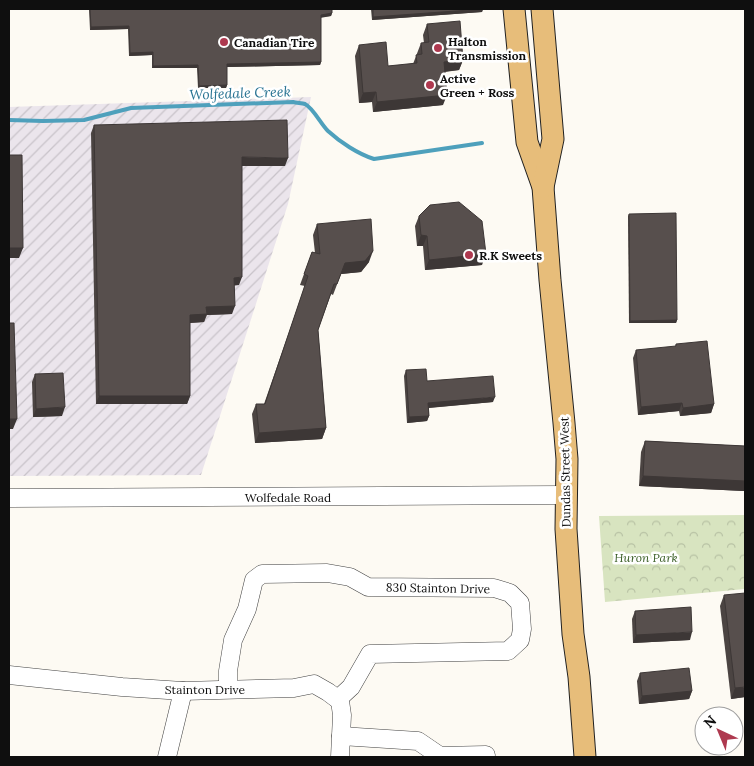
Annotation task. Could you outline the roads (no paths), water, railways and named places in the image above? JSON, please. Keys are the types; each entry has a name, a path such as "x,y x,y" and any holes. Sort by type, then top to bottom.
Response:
{"main road":[{"name":"Dundas Street West","path":"514,9 527,142 543,187 567,459 566,529 573,634 579,678 585,757"},
{"name":"Dundas Street West","path":"542,9 553,139 543,187"}],"street":[{"name":"Wolfedale Road","path":"9,498 566,495"},
{"name":"830 Stainton Drive","path":"228,689 228,671 234,640 247,609 254,580 262,574 327,573 350,577 368,587 494,588 510,593 520,603 522,629 520,640 508,651 370,654 350,687 338,699"},
{"name":"Stainton Drive","path":"9,675 122,688 183,691 294,688 314,684 338,699"},
{"path":"168,757 183,691"},
{"path":"338,699 342,715 340,757"},
{"path":"341,736 418,740 440,756 486,755 485,757"}],"waterway":[{"name":"Wolfedale Creek","path":"9,120 84,120 131,108 293,102 308,106 333,135 356,151 374,159 482,143"}],"place":[{"name":"Canadian Tire","path":"224,42"},
{"name":"Halton Transmission","path":"438,48"},
{"name":"Active Green + Ross","path":"430,85"},
{"name":"R.K Sweets","path":"469,255"}],"park label":[{"name":"Huron Park","path":"646,557"}]}
